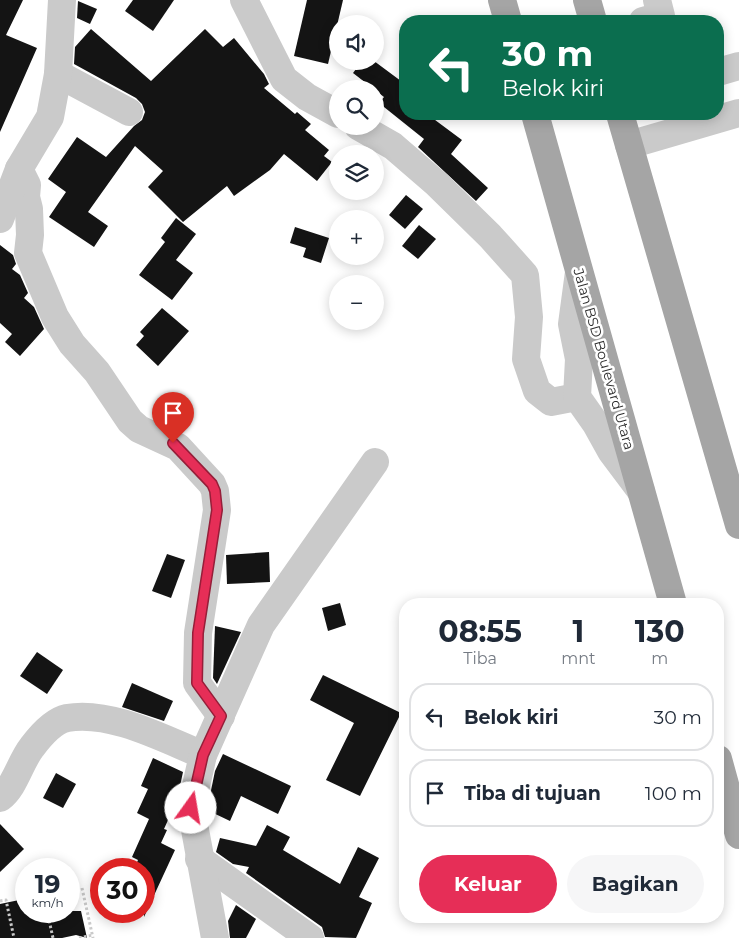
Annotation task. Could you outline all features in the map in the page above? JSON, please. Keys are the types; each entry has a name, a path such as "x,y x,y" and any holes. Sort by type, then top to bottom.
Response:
{"main road":[{"path":"502,0 506,15"},
{"path":"587,0 591,15"},
{"name":"Jalan BSD Boulevard Utara","path":"536,120 672,598"},
{"path":"622,120 734,495 739,525"},
{"path":"724,781 739,835"}],"street":[{"path":"0,219 19,169 50,117 58,74 62,0"},
{"path":"244,0 284,79 307,97 329,109"},
{"path":"657,0 661,15"},
{"path":"724,70 739,66"},
{"path":"58,74 129,112"},
{"path":"724,117 739,113"},
{"path":"629,145 715,120"},
{"path":"374,135 393,146 436,184 490,236 525,275 529,317 526,359 537,390 551,402 577,397"},
{"path":"19,169 27,185 26,197 30,235 28,253 55,317 72,344 97,372 130,421 145,432 178,447 212,484 215,491 217,510 198,633 197,683 221,716"},
{"path":"579,272 572,324 579,359 577,397 596,424 611,451 642,491"},
{"path":"214,938 191,808 203,755 261,625 374,462"},
{"path":"0,798 10,788 18,769 31,748 47,729 66,718 99,718 127,724 203,755"},
{"path":"199,859 310,938"}],"path":[{"path":"79,938 93,936 82,888"},
{"path":"0,901 6,900 14,938"},
{"path":"50,923 54,938"}],"building":[{"path":"0,0 23,0 6,35 37,48 0,132"},
{"path":"133,0 174,0 153,31 125,11"},
{"path":"307,0 343,0 339,15 329,15 328,64 294,56"},
{"path":"78,1 97,9 90,24 77,18"},
{"path":"91,29 151,81 205,29 223,47 234,38 264,74 269,84 264,88 295,114 297,112 311,124 305,130 329,150 324,156 329,160 329,166 317,181 284,154 270,170 234,196 227,186 183,222 148,187 163,171 135,146 88,212 108,226 94,247 49,217 66,192 48,179 77,137 106,157 134,126 142,120 145,112 142,104 136,98 74,64 75,47"},
{"path":"384,68 399,80 399,119 384,107 384,80 362,80 353,73 355,70 384,70"},
{"path":"400,120 435,120 462,140 451,154 488,188 476,201 418,147 424,139"},
{"path":"406,195 423,209 405,229 389,215"},
{"path":"176,218 196,234 176,260 193,273 172,300 139,275 165,242 161,238"},
{"path":"419,225 436,239 418,259 402,246"},
{"path":"295,227 329,238 321,263 303,257 306,248 290,243"},
{"path":"0,245 13,255 16,264 12,269 20,275 28,293 24,298 34,307 44,329 20,356 5,342 12,334 0,323"},
{"path":"162,308 189,331 158,366 136,345 144,336 140,332"},
{"path":"269,552 270,582 227,584 226,555"},
{"path":"167,554 185,560 171,598 152,591"},
{"path":"340,603 346,625 328,631 322,608"},
{"path":"215,626 241,632 217,684 213,678"},
{"path":"37,652 63,670 47,694 20,676"},
{"path":"323,675 399,712 399,717 360,796 326,780 354,723 310,700"},
{"path":"132,683 173,701 164,721 122,707"},
{"path":"223,754 291,786 278,814 241,796 230,821 207,810 215,771"},
{"path":"153,758 183,772 177,800 164,829 167,830 161,843 175,850 155,893 155,858 132,857 149,819 137,813 148,789 141,786"},
{"path":"56,773 76,784 63,808 43,798"},
{"path":"0,824 24,849 0,872"},
{"path":"267,825 290,837 283,850 340,884 358,847 379,858 359,897 372,903 356,938 325,937 322,927 246,873 249,867 233,864 216,852 220,838 256,846"},
{"path":"15,901 15,923 80,923 81,911 87,938 76,935 62,938 0,938 0,904"},
{"path":"236,905 256,919 246,938 230,938 228,921"}],"route":[{"path":"173,443 212,484 215,491 217,510 198,633 197,683 221,716 203,755 191,808"}]}
